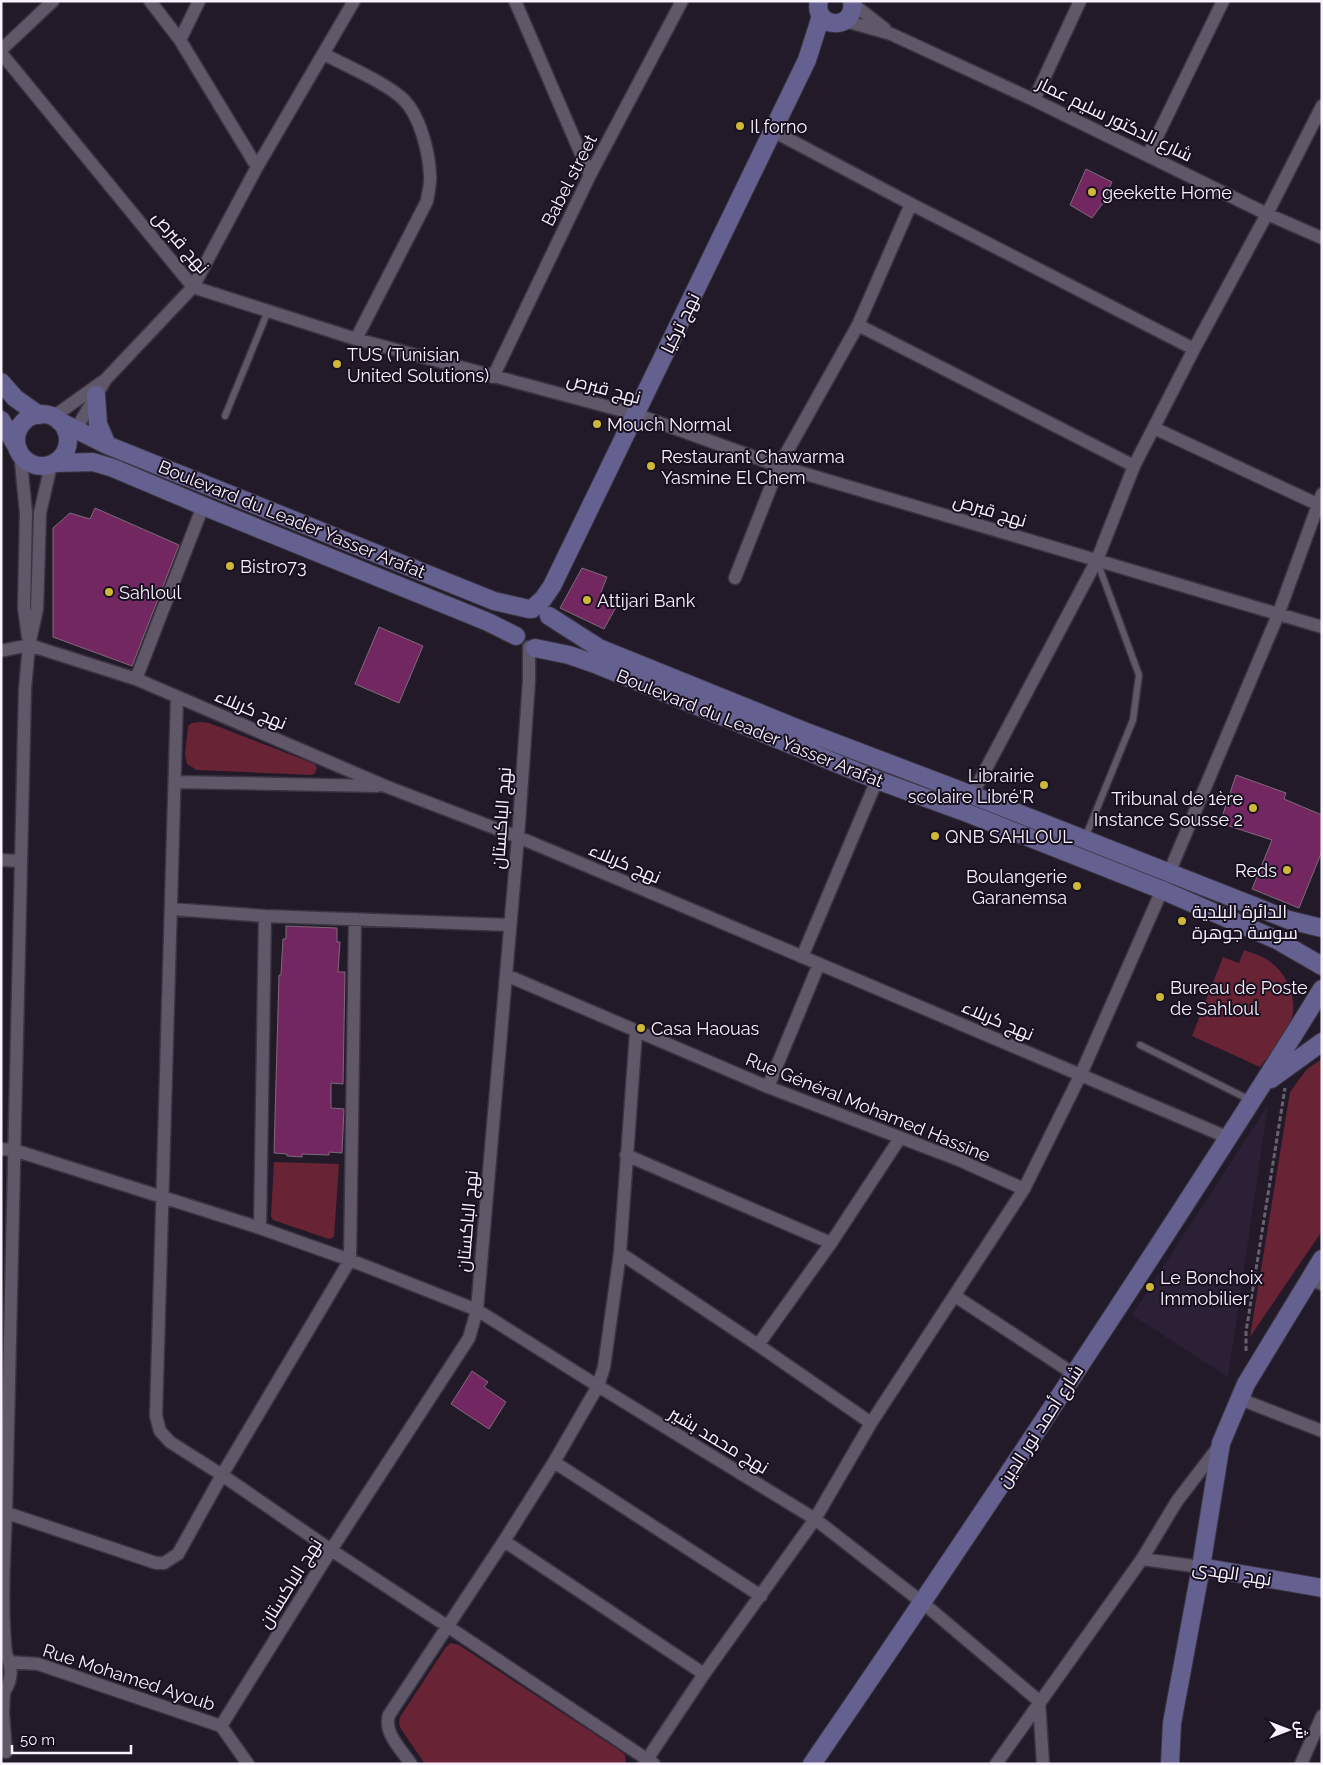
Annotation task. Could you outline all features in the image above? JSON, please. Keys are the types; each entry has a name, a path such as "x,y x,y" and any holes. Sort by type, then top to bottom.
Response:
{"main road":[{"name":"نهج تركيا","path":"807,60 853,10 853,2"},
{"name":"نهج تركيا","path":"539,612 548,600 552,586 807,60 816,8"},
{"path":"816,8 826,21 832,24 842,22"},
{"name":"Boulevard du Leader Yasser Arafat","path":"1,382 15,398 50,418 72,436 107,445 494,601 539,612 599,648 804,732 1289,920 1322,928"},
{"path":"96,395 98,424 107,445"},
{"path":"19,451 17,434 25,421 50,418"},
{"path":"1,420 19,451 30,463 36,466 53,464 61,458 72,436"},
{"name":"Boulevard du Leader Yasser Arafat","path":"53,464 93,462 113,468 488,622 527,644 595,664 877,780 962,811 1162,890 1277,940 1322,966"},
{"path":"539,612 553,627 550,638 546,643 527,644 514,629 518,617 539,612"},
{"name":"شارع أحمد نور الدين","path":"812,1764 923,1603 1074,1374 1263,1086 1322,989"},
{"name":"شارع أحمد نور الدين","path":"1263,1086 1322,1042"},
{"path":"1170,1764 1172,1723 1202,1567 1221,1443 1246,1384 1316,1281 1322,1259"},
{"name":"نهج الهدى","path":"1202,1567 1322,1588"}],"street":[{"path":"1,52 53,1"},
{"path":"150,1 180,40 257,167"},
{"path":"180,40 199,1"},
{"path":"72,436 106,379 193,287 257,167 354,1"},
{"path":"515,1 590,175"},
{"name":"Babel street","path":"493,376 590,175 682,1"},
{"path":"1034,100 1080,1"},
{"path":"1148,154 1223,1"},
{"path":"853,2 891,34"},
{"path":"842,22 891,34"},
{"name":"شارع الدكتور سليم عمار","path":"891,34 1148,154 1267,214 1322,238"},
{"name":"نهج قبرص","path":"1,52 193,287 356,339 635,414 779,466 1322,627"},
{"path":"324,54 394,92 405,101 416,117 429,163 430,176 427,201 356,339"},
{"path":"972,796 1097,560 1134,466 1322,106"},
{"path":"773,131 911,204 1194,348"},
{"path":"735,578 779,466 858,325 911,204"},
{"path":"858,325 1134,466"},
{"path":"50,418 106,379"},
{"path":"1154,428 1319,499 1278,615 1169,873"},
{"path":"19,451 26,513 24,608 29,645"},
{"path":"6,1753 3,1694 9,1683 11,1672 6,1655 2,1584 8,1150 21,861 25,689 29,645 37,609 40,513 53,464"},
{"path":"136,679 203,506"},
{"name":"نهج الباكستان","path":"222,1726 331,1550 469,1338 477,1310 518,837 529,681 527,644"},
{"name":"نهج كربلاء","path":"1,651 29,645 136,679 385,786 518,837 1229,1138"},
{"path":"177,696 156,1416 160,1431 170,1442 448,1626 648,1762 704,1674 814,1519 871,1422 1024,1189 1080,1074 1162,890"},
{"path":"802,957 877,780"},
{"path":"175,782 385,786"},
{"path":"1,860 21,861"},
{"path":"171,910 265,916 510,925"},
{"path":"260,1228 265,916"},
{"path":"4,1511 156,1564 164,1564 178,1554 222,1475 350,1260 355,919"},
{"path":"768,1087 819,964"},
{"name":"Rue Général Mohamed Hassine","path":"506,975 768,1087 958,1160 1024,1189"},
{"path":"411,1764 388,1731 387,1721 554,1462 598,1386 604,1367 620,1253 636,1032"},
{"path":"758,1344 831,1243 900,1138"},
{"name":"نهج محمد بشير","path":"8,1150 163,1196 260,1228 350,1260 477,1310 814,1519 923,1603 1039,1701"},
{"path":"626,1155 831,1243"},
{"path":"620,1253 758,1344 871,1422"},
{"path":"955,1296 1074,1374"},
{"path":"1240,1399 1322,1430"},
{"path":"996,1764 1039,1701 1142,1559 1177,1501 1221,1443"},
{"path":"554,1462 761,1596"},
{"path":"504,1542 704,1674"},
{"name":"نهج الهدى","path":"1142,1559 1202,1567"},
{"name":"Rue Mohamed Ayoub","path":"6,1655 222,1726 248,1764"},
{"path":"1039,1701 1043,1764"},
{"path":"1301,1764 1322,1716"}],"lane":[{"path":"225,416 268,311"},
{"path":"1084,839 1134,720 1139,675 1097,560"},
{"path":"1140,1045 1252,1101"}],"path":[{"path":"1246,1358 1246,1332 1289,1066"}],"shaded area":[{"path":"192,723 209,723 315,764 317,768 315,773 312,775 197,770 187,764 185,754 188,726"},
{"path":"1244,950 1269,961 1276,967 1287,981 1293,999 1292,1017 1289,1026 1260,1067 1192,1036 1223,957 1239,963"},
{"path":"1322,1059 1322,1231 1250,1337 1290,1092 1307,1069"},
{"name":"Le Bonchoix Immobilier","path":"1268,1105 1228,1377 1132,1315"},
{"path":"274,1162 339,1164 334,1237 329,1239 273,1220 271,1216"},
{"path":"451,1643 459,1645 619,1750 625,1755 626,1764 425,1764 401,1729 400,1717 446,1647"}],"building":[{"name":"geekette Home","path":"1086,169 1112,182 1103,203 1092,218 1070,205"},
{"name":"Sahloul","path":"95,508 179,545 132,666 53,637 53,528 70,513 90,519"},
{"name":"Attijari Bank","path":"582,568 607,577 601,592 616,607 604,629 560,608"},
{"path":"379,627 423,646 399,703 355,684"},
{"name":"Reds","path":"1236,775 1286,793 1284,799 1322,815 1322,851 1299,908 1252,889 1272,840 1220,823"},
{"path":"286,926 337,928 337,942 340,942 338,972 345,972 343,1084 331,1083 331,1108 344,1109 342,1153 329,1152 329,1155 302,1154 302,1157 274,1153 279,975 281,975 283,939 286,939"},
{"path":"472,1371 488,1382 484,1387 506,1402 489,1429 451,1404"}],"place":[{"name":"Il forno","path":"740,126"},
{"name":"geekette Home","path":"1092,192"},
{"name":"TUS (Tunisian United Solutions)","path":"337,364"},
{"name":"Mouch Normal","path":"597,424"},
{"name":"Restaurant Chawarma Yasmine El Chem","path":"651,466"},
{"name":"Bistro73","path":"230,566"},
{"name":"Sahloul","path":"109,592"},
{"name":"Attijari Bank","path":"587,600"},
{"name":"Librairie scolaire Libré'R","path":"1044,785"},
{"name":"Tribunal de 1ère Instance Sousse 2","path":"1253,808"},
{"name":"QNB SAHLOUL","path":"935,836"},
{"name":"Reds","path":"1287,870"},
{"name":"Boulangerie Garanemsa","path":"1077,886"},
{"name":"الدائرة البلدية سوسة جوهرة","path":"1182,921"},
{"name":"Bureau de Poste de Sahloul","path":"1160,997"},
{"name":"Casa Haouas","path":"641,1028"},
{"name":"Le Bonchoix Immobilier","path":"1150,1287"}]}
